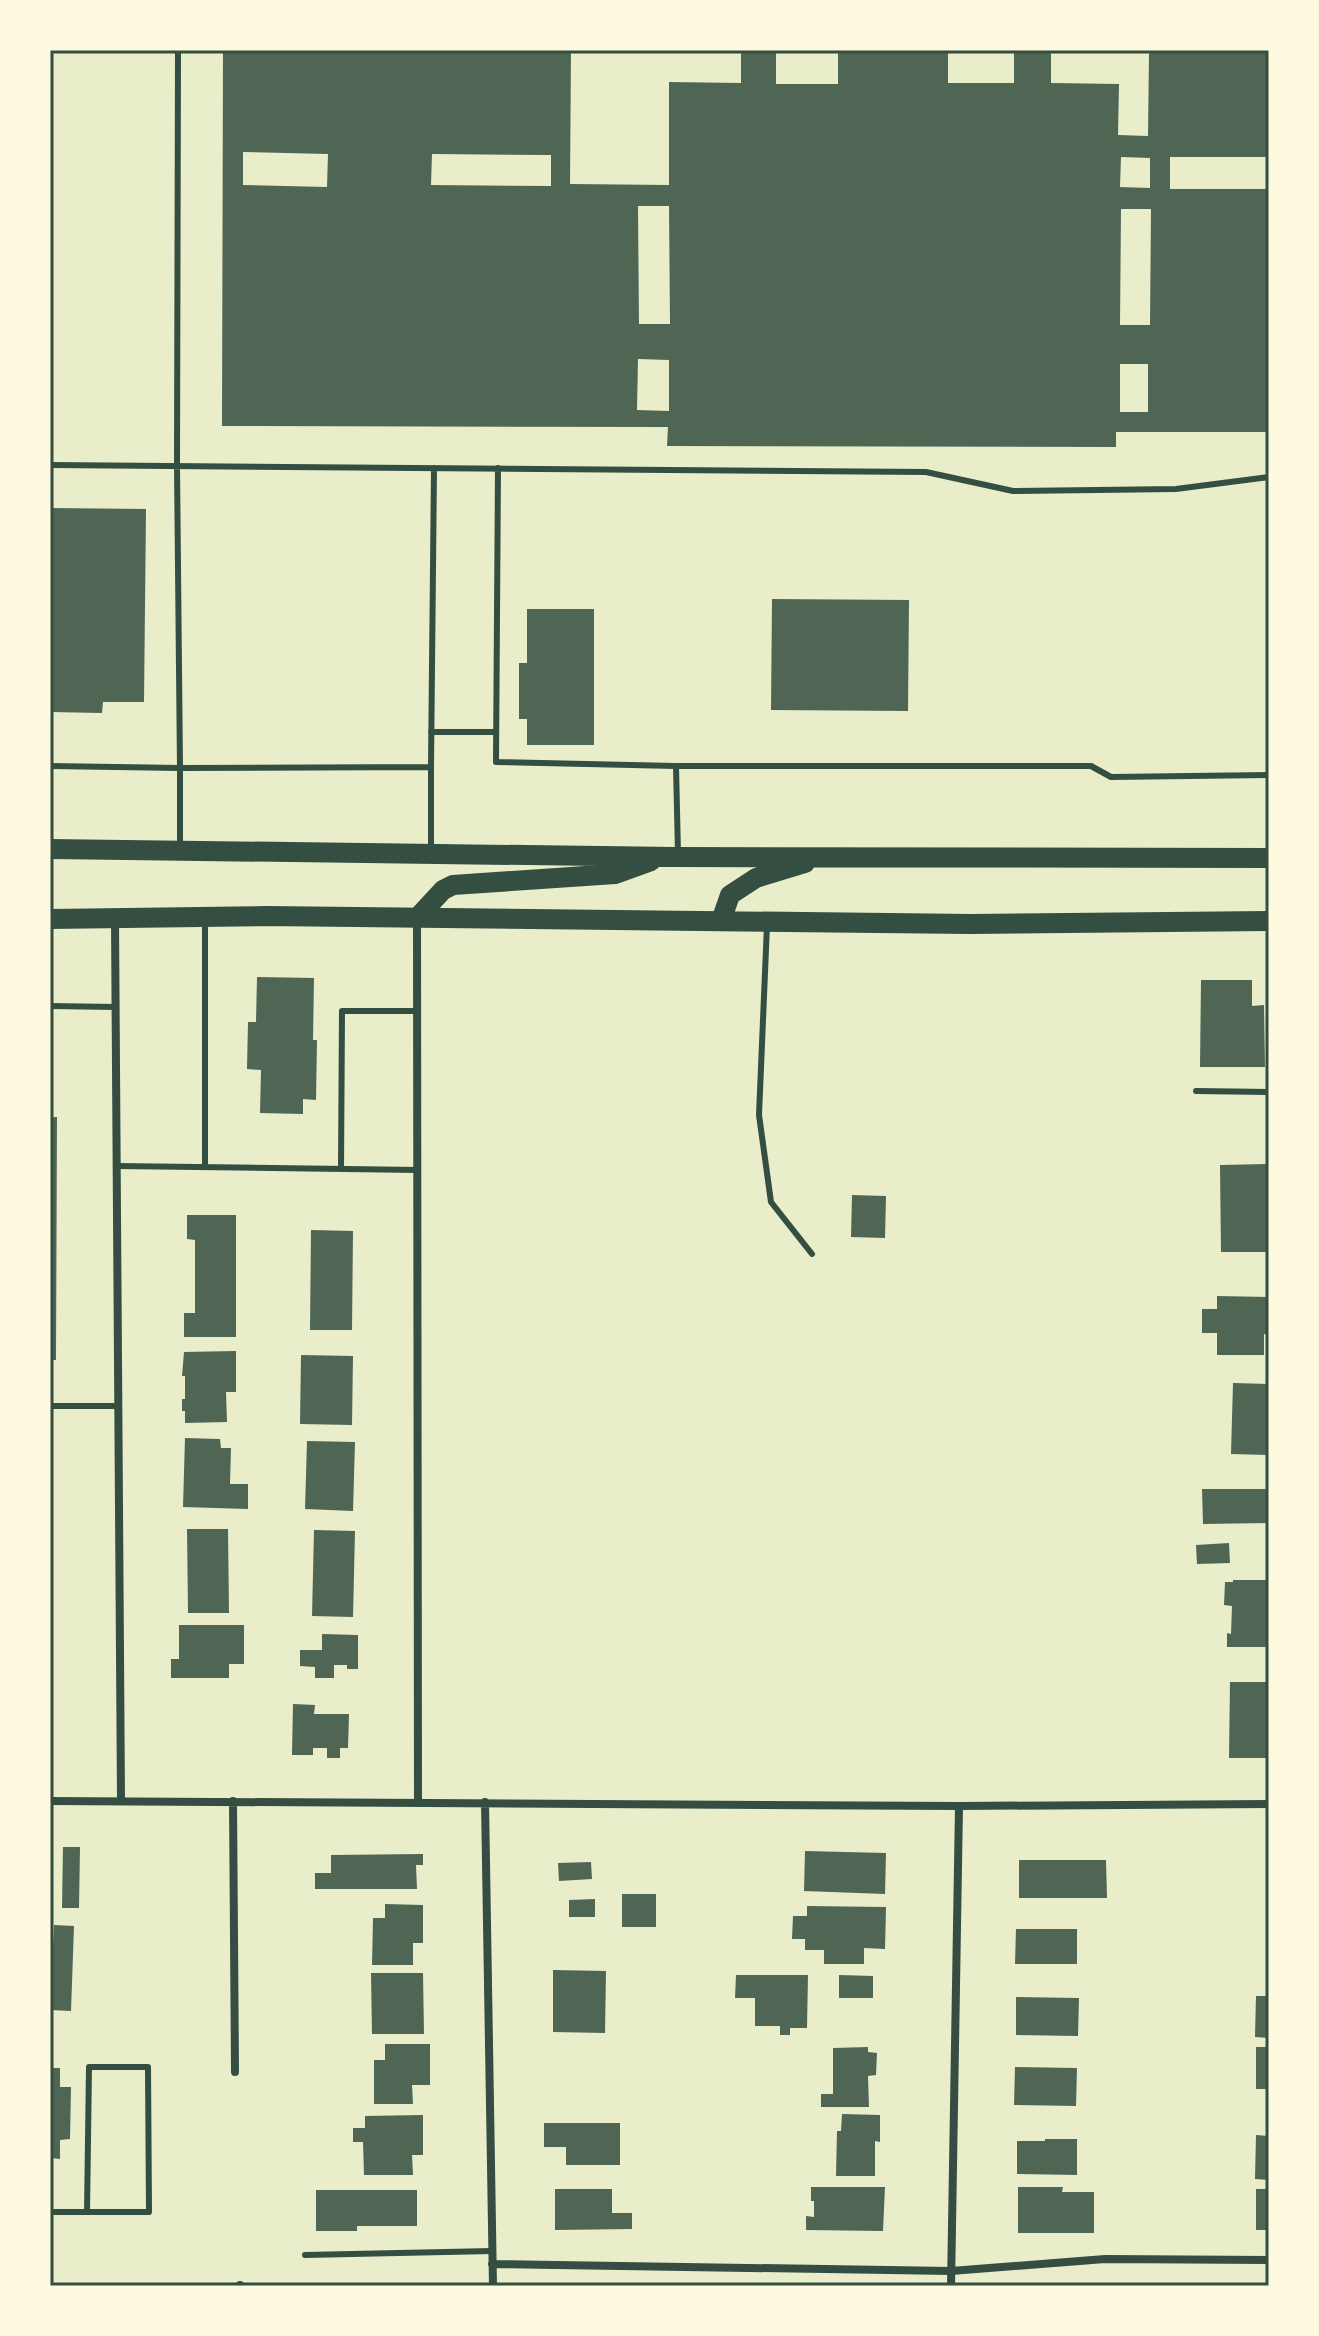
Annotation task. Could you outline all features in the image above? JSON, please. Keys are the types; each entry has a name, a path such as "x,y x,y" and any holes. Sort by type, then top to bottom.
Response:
{"main road":[{"path":"50,849 670,856 1269,858"},
{"path":"417,918 443,890 453,885 615,874 670,856"},
{"path":"721,921 730,895 756,878 825,857"},
{"path":"50,919 417,918 971,924 1269,921"}],"street":[{"path":"417,918 418,1802"},
{"path":"115,920 121,1801"},
{"path":"50,1801 959,1806 1269,1804"},
{"path":"233,1801 235,2072"},
{"path":"485,1802 493,2286"},
{"path":"951,2286 959,1806"},
{"path":"492,2264 951,2271 1105,2259 1269,2260"}],"lane":[{"path":"178,50 180,850"},
{"path":"50,465 926,472 1013,491 1176,489 1269,477"},
{"path":"431,853 434,468"},
{"path":"498,468 496,762 676,766 1091,766 1111,777 1269,775"},
{"path":"431,732 495,732"},
{"path":"50,766 431,767"},
{"path":"670,856 676,766"},
{"path":"205,918 205,1167"},
{"path":"767,922 759,1115 771,1202 812,1254"},
{"path":"50,1006 116,1007"},
{"path":"341,1169 342,1011 417,1011"},
{"path":"1196,1091 1269,1092"},
{"path":"117,1166 418,1170"},
{"path":"50,1406 118,1406"},
{"path":"50,2212 87,2212 149,2212 148,2067 89,2067 87,2212"},
{"path":"305,2255 492,2251"}],"building":[{"path":"223,50 571,50 570,184 669,185 669,82 741,83 741,50 776,50 776,84 838,84 838,50 948,50 948,83 1014,83 1014,50 1051,50 1051,83 1119,84 1118,135 1148,136 1149,53 1135,53 1135,50 1269,50 1269,157 1170,157 1170,189 1269,189 1269,432 1116,432 1116,447 667,446 668,427 222,426","holes":["243,152 328,154 327,187 243,185","432,154 551,155 551,186 431,185","1121,157 1150,158 1150,188 1120,187","638,206 669,206 670,324 639,324","1121,209 1151,209 1150,325 1120,325","638,359 669,360 669,411 637,410","1120,364 1148,364 1148,412 1120,412"]},
{"path":"50,508 146,509 144,702 103,702 102,713 50,712"},
{"path":"772,599 909,600 908,711 771,710"},
{"path":"527,609 594,609 594,745 527,745 527,719 519,719 519,663 527,663"},
{"path":"257,977 314,978 316,1100 303,1099 303,1114 260,1113 261,1070 247,1069 248,1022 256,1022"},
{"path":"1201,980 1252,980 1252,1006 1264,1005 1265,1067 1200,1067"},
{"path":"50,1117 57,1117 56,1360 50,1360"},
{"path":"1267,1164 1268,1252 1221,1252 1220,1165"},
{"path":"852,1195 886,1196 885,1238 851,1237"},
{"path":"187,1215 236,1215 236,1337 184,1337 184,1313 195,1313 195,1240 187,1239"},
{"path":"311,1230 353,1231 352,1330 310,1330"},
{"path":"1217,1296 1269,1297 1269,1335 1264,1334 1264,1355 1217,1355 1217,1333 1202,1333 1202,1309 1217,1309"},
{"path":"236,1351 236,1392 226,1392 227,1422 185,1423 185,1411 182,1411 182,1399 185,1399 185,1376 182,1376 184,1352"},
{"path":"301,1355 353,1356 352,1425 300,1424"},
{"path":"1233,1383 1269,1384 1269,1455 1231,1454"},
{"path":"185,1438 220,1439 221,1448 231,1448 230,1484 248,1484 248,1509 183,1507"},
{"path":"307,1441 355,1442 353,1511 305,1509"},
{"path":"1202,1489 1269,1489 1269,1523 1203,1524"},
{"path":"187,1529 228,1529 229,1613 188,1613"},
{"path":"314,1530 355,1531 353,1617 312,1616"},
{"path":"1229,1543 1230,1563 1197,1564 1196,1545"},
{"path":"1269,1580 1269,1647 1227,1647 1232,1606 1224,1605 1225,1582"},
{"path":"179,1625 244,1625 244,1664 229,1664 229,1678 171,1678 171,1659 179,1659"},
{"path":"322,1634 358,1635 358,1669 334,1665 334,1678 315,1678 315,1667 300,1666 300,1650 322,1650"},
{"path":"1230,1682 1269,1682 1269,1758 1229,1758"},
{"path":"293,1704 315,1705 314,1714 349,1714 348,1748 340,1748 340,1758 327,1758 327,1748 313,1748 313,1755 292,1755"},
{"path":"63,1847 80,1847 79,1908 62,1908"},
{"path":"805,1851 886,1853 885,1894 804,1891"},
{"path":"423,1854 423,1865 416,1865 417,1889 315,1889 315,1873 331,1873 331,1855"},
{"path":"1019,1860 1106,1860 1107,1898 1019,1898"},
{"path":"591,1862 592,1879 559,1881 558,1863"},
{"path":"622,1894 656,1894 656,1927 622,1927"},
{"path":"595,1899 595,1917 569,1917 569,1900"},
{"path":"385,1904 423,1905 423,1943 413,1943 413,1965 372,1965 373,1918 385,1918"},
{"path":"807,1906 886,1907 885,1949 864,1948 864,1964 824,1964 824,1950 805,1950 805,1939 792,1939 793,1916 807,1916"},
{"path":"54,1925 74,1926 71,2011 50,2010"},
{"path":"1016,1929 1077,1929 1077,1964 1015,1964"},
{"path":"553,1970 606,1971 605,2033 553,2032"},
{"path":"371,1973 423,1973 424,2034 372,2034"},
{"path":"736,1975 808,1975 807,2028 790,2028 790,2035 780,2035 780,2026 755,2026 755,1998 735,1998"},
{"path":"839,1975 873,1976 873,1998 839,1998"},
{"path":"1256,1996 1269,1996 1269,2038 1255,2037"},
{"path":"1016,1997 1079,1998 1078,2036 1016,2035"},
{"path":"385,2044 430,2044 430,2085 412,2085 413,2104 374,2104 374,2060 385,2060"},
{"path":"868,2047 868,2052 877,2053 876,2075 868,2076 869,2107 821,2107 821,2094 833,2094 833,2048"},
{"path":"1256,2047 1269,2047 1269,2089 1256,2089"},
{"path":"1015,2067 1077,2068 1076,2106 1014,2105"},
{"path":"50,2068 60,2068 60,2087 71,2087 70,2139 60,2140 60,2159 50,2158"},
{"path":"842,2114 880,2115 880,2142 875,2141 875,2176 836,2176 837,2131 841,2131"},
{"path":"423,2115 423,2155 412,2155 413,2175 364,2175 363,2142 353,2142 353,2128 365,2128 365,2116"},
{"path":"544,2123 620,2123 620,2165 566,2165 566,2147 544,2147"},
{"path":"1256,2135 1269,2136 1269,2180 1255,2179"},
{"path":"1077,2139 1077,2175 1017,2174 1017,2141"},
{"path":"811,2187 885,2187 883,2231 806,2230 806,2216 814,2217"},
{"path":"1018,2187 1063,2187 1062,2192 1094,2192 1094,2233 1018,2233"},
{"path":"555,2189 612,2189 612,2213 632,2213 632,2229 555,2230"},
{"path":"1256,2189 1269,2189 1269,2230 1256,2230"},
{"path":"316,2190 417,2190 417,2226 357,2226 357,2231 316,2231"}]}
